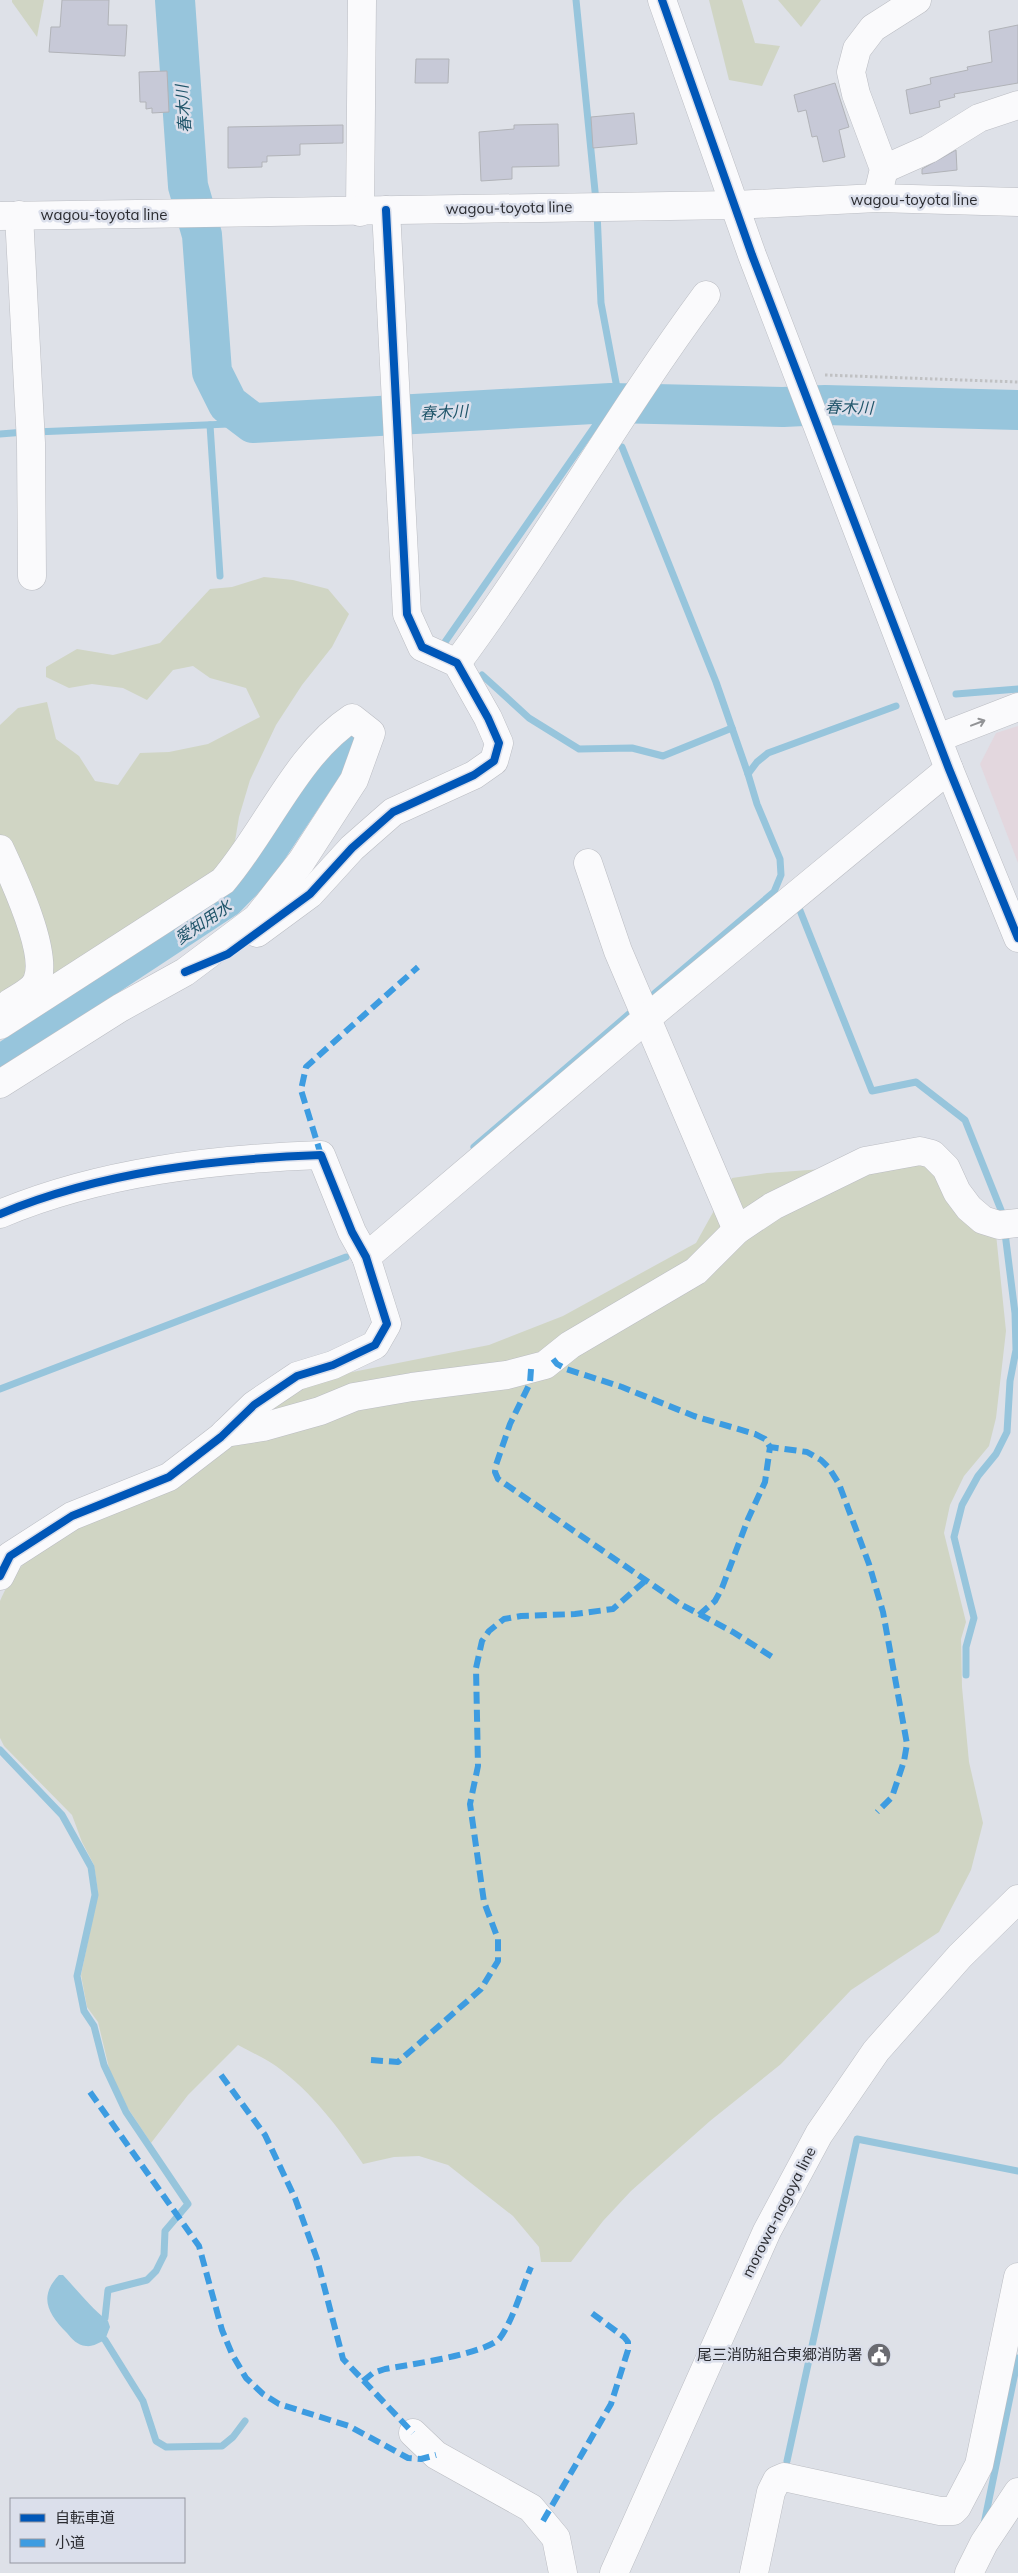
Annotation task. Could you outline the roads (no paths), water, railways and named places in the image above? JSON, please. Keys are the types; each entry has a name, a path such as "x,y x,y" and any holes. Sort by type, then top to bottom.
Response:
{"street":[{"path":"360,212 362,0"},
{"path":"662,0 705,127 735,205 809,376 818,429 949,769 1018,938"},
{"path":"877,198 884,170 856,94 850,72 857,49 874,28 917,0"},
{"path":"884,170 929,149 979,118 1018,105"},
{"name":"wagou-toyota line","path":"9,216 735,205 877,198 1018,202"},
{"path":"0,1084 120,1008 184,972 228,954 310,894 352,848 393,812 474,775 494,761 499,743 488,718 457,663 422,647 407,614 386,210"},
{"path":"9,216 31,434 32,576"},
{"path":"457,663 485,625 620,419 706,295"},
{"path":"938,738 1018,707"},
{"path":"0,1026 223,881 238,863 316,749 352,718 371,733 354,780 301,862 257,918 184,972"},
{"path":"366,1258 647,1018 949,769"},
{"path":"0,849 32,924 38,976 36,983 30,990 0,1009"},
{"path":"588,863 618,951 737,1230"},
{"path":"225,1433 263,1427 320,1410 354,1397 412,1387 507,1375 545,1365 570,1345 696,1271 737,1230 780,1202 865,1161 920,1150 932,1154 946,1168 957,1192 969,1208 983,1220 998,1224 1018,1223"},
{"path":"0,1214 46,1196 140,1174 261,1157 321,1155 352,1232 366,1258 387,1324 375,1345 332,1364 297,1376 254,1404 225,1433 169,1477 72,1516 3,1560"},
{"name":"morowa-nagoya line","path":"614,2573 767,2231 818,2134 876,2051 960,1956 1018,1899"},
{"path":"754,2573 771,2492 777,2480 784,2477 940,2511 953,2511 958,2507 979,2465 1018,2277"},
{"path":"413,2434 436,2455 531,2508 556,2538 563,2573"},
{"path":"969,2573 1008,2525 1018,2492"}],"water":[{"path":"59,2275 63,2275 90,2305 108,2321 110,2327 105,2340 91,2346 80,2344 55,2319 48,2305 47,2298 53,2283"}],"waterway":[{"name":"春木川","path":"175,0 188,186 202,235 212,372 228,404 253,423 611,403 783,407 825,405 1018,410"},
{"path":"576,0 596,201"},
{"path":"445,642 611,403 617,388 601,303 597,212"},
{"path":"35,432 253,423"},
{"path":"210,425 220,576"},
{"path":"0,434 25,432"},
{"path":"622,447 716,682 748,774"},
{"path":"482,675 529,718 579,749 632,748 663,756 732,728"},
{"path":"956,694 1018,689"},
{"path":"654,994 774,892 781,875 780,859 757,804 748,774 757,762 768,753 896,706"},
{"name":"愛知用水","path":"0,1056 231,904 262,872 354,733"},
{"path":"799,908 872,1091 916,1082 965,1120 1003,1215"},
{"path":"474,1147 629,1014"},
{"path":"966,1675 966,1647 974,1618 954,1537 962,1505 978,1476 996,1454 1007,1432 1010,1381 1016,1350 1015,1313 1005,1233"},
{"path":"0,1389 346,1257"},
{"path":"0,1750 62,1815 91,1867 95,1895 77,1976 84,2011 94,2026 104,2065 126,2112 188,2204 165,2231 164,2255 156,2271 147,2280 108,2290 105,2318"},
{"path":"787,2461 857,2139 1018,2171"},
{"path":"105,2340 143,2401 156,2441 166,2447 222,2446 233,2437 245,2421"},
{"path":"984,2524 1018,2358"}],"place":[{"name":"尾三消防組合東郷消防署","path":"879,2355"}]}
